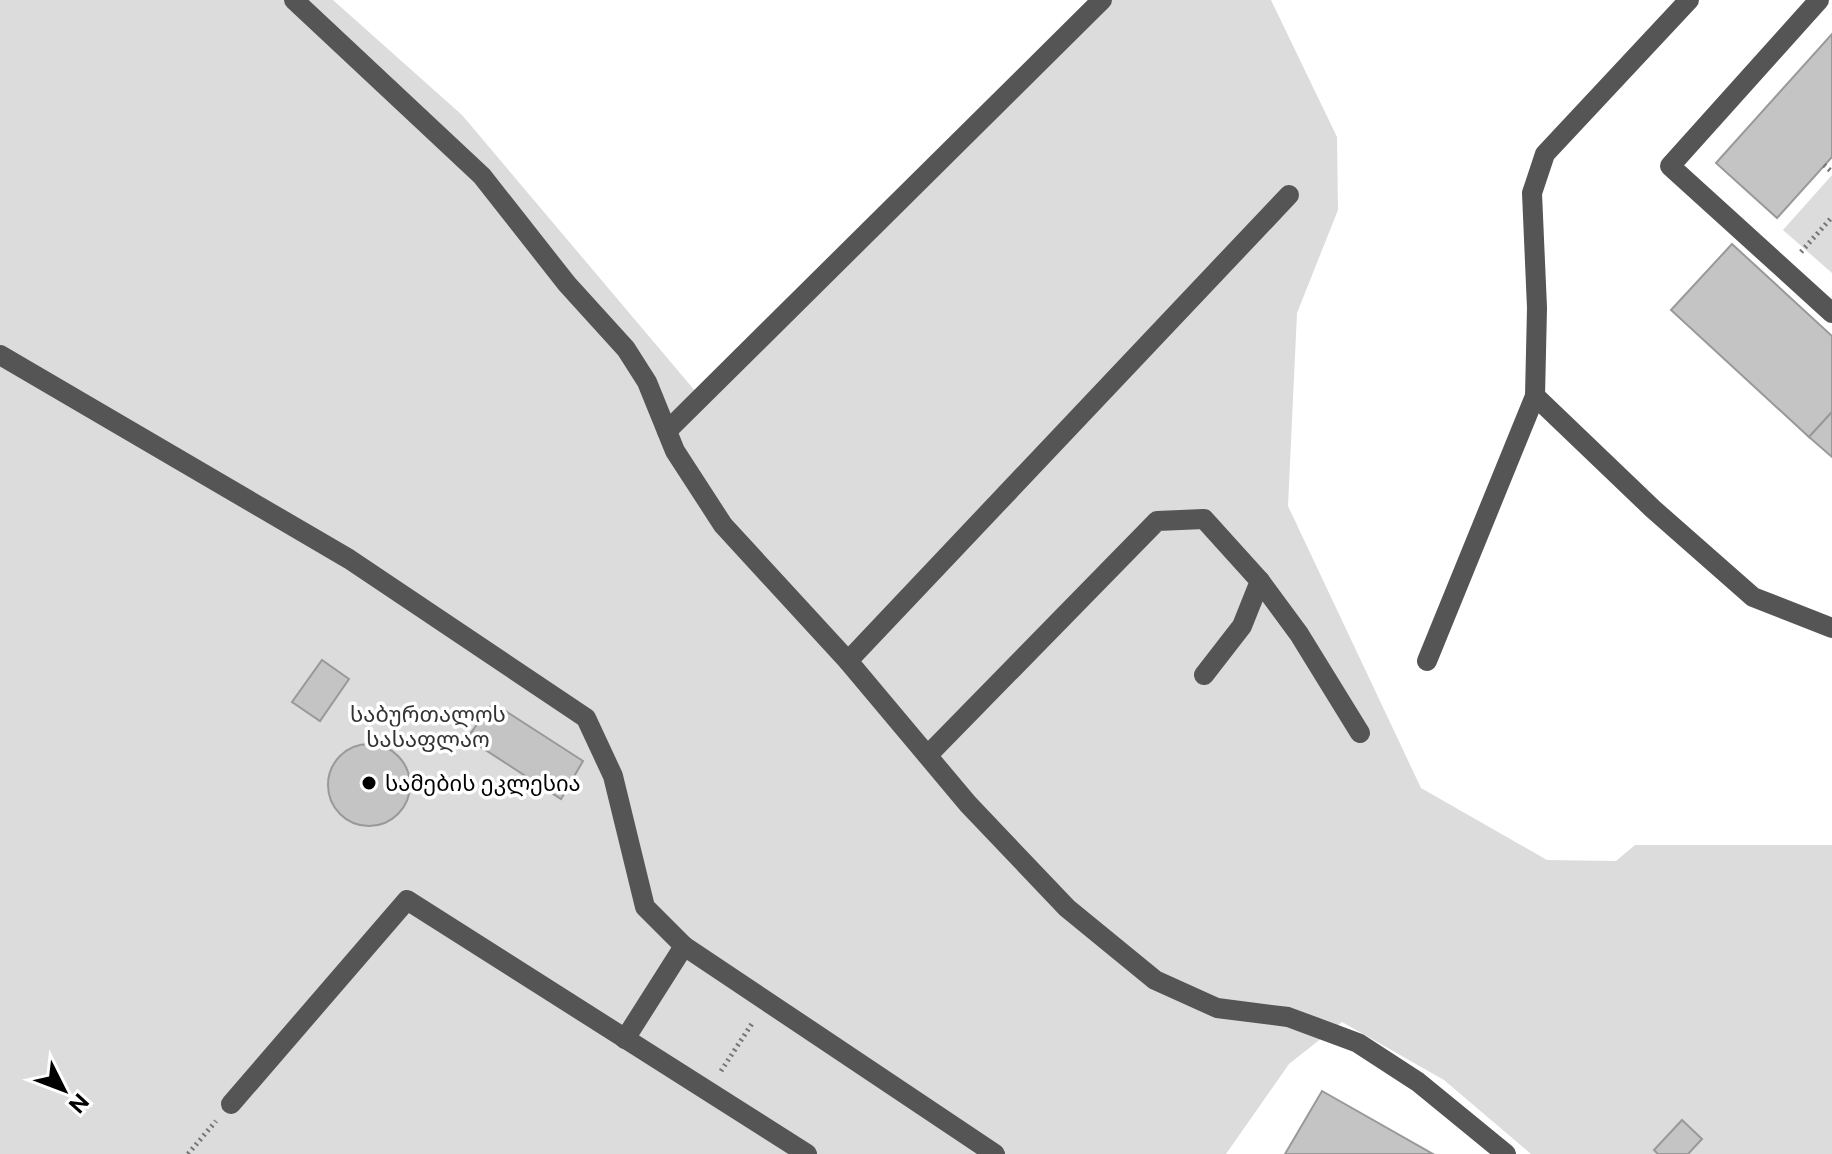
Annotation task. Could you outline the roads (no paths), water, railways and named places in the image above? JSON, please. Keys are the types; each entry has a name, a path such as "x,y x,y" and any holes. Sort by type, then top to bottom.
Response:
{"street":[{"path":"294,0 482,176 567,284 626,349 647,382 675,451 723,525 848,661 968,804 1067,908 1155,980 1217,1008 1288,1017 1358,1043 1418,1082 1506,1154"},
{"path":"667,431 1102,0"},
{"path":"1427,661 1535,396 1537,308 1532,193 1545,154 1689,0"},
{"path":"1819,0 1670,166 1832,313"},
{"path":"848,661 1289,195"},
{"path":"0,355 349,559 586,718 613,776 645,907 684,946 995,1154"},
{"path":"1535,396 1653,509 1753,597 1832,628"},
{"path":"928,755 1157,521 1204,519 1260,581 1299,634 1360,733"},
{"path":"1204,675 1242,626 1260,581"},
{"path":"231,1104 407,900 807,1154"},
{"path":"625,1039 684,946"}],"place":[{"name":"სამების ეკლესია","path":"369,783"}],"park label":[{"name":"საბურთალოს სასაფლაო","path":"428,726"}]}
